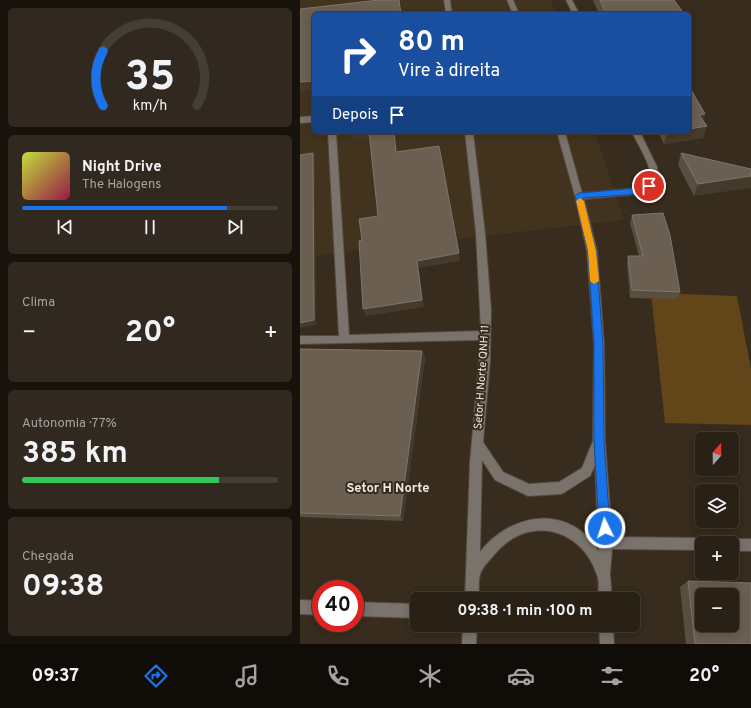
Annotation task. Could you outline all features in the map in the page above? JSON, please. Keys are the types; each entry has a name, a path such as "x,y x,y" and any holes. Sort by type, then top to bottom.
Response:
{"street":[{"path":"446,0 449,12"},
{"path":"510,0 515,12"},
{"path":"569,0 575,12"},
{"path":"300,120 312,119"},
{"path":"332,134 344,340"},
{"name":"Setor H Norte QNH 11","path":"469,134 484,266 486,335 476,443 472,592"},
{"path":"562,134 579,196 592,251 599,345 599,441 606,543 605,592"},
{"path":"579,196 640,191 649,186 654,178 653,166 637,134"},
{"path":"300,340 486,335"},
{"path":"476,443 499,476 528,490 562,488 586,472 599,441"},
{"path":"474,570 497,541 516,528 535,523 561,526 580,538 590,550 604,574"},
{"path":"606,543 695,544"},
{"path":"739,545 751,545"},
{"path":"300,607 312,608"},
{"path":"364,609 410,611"},
{"path":"469,644 470,632"},
{"path":"606,632 607,644"}],"shaded area":[{"path":"300,0 551,0 554,12 312,12 312,134 596,134 624,220 300,257"},
{"path":"651,293 737,296 751,369 751,425 665,423"}],"building":[{"path":"379,0 399,0 401,12 312,12 312,81 300,82 300,9"},
{"path":"600,0 674,0 682,11 671,12 605,12"},
{"path":"691,90 705,114 699,115 707,126 691,129"},
{"path":"369,134 394,134 396,152 439,146 459,253 417,261 422,300 363,309 359,241 362,240 359,219 378,216"},
{"path":"313,153 314,320 300,323 300,155"},
{"path":"681,153 751,169 751,176 698,184"},
{"path":"663,213 670,235 680,292 632,290 628,256 643,256 632,215"},
{"path":"300,349 422,351 400,516 300,513"},
{"path":"688,581 751,583 751,644 695,644"}],"slow traffic":[{"path":"580,201 592,251 594,281"}],"district":[{"name":"Setor H Norte","path":"388,487"}],"route":[{"path":"605,528 599,441 599,345 592,251 579,196 640,191 649,186"}]}
